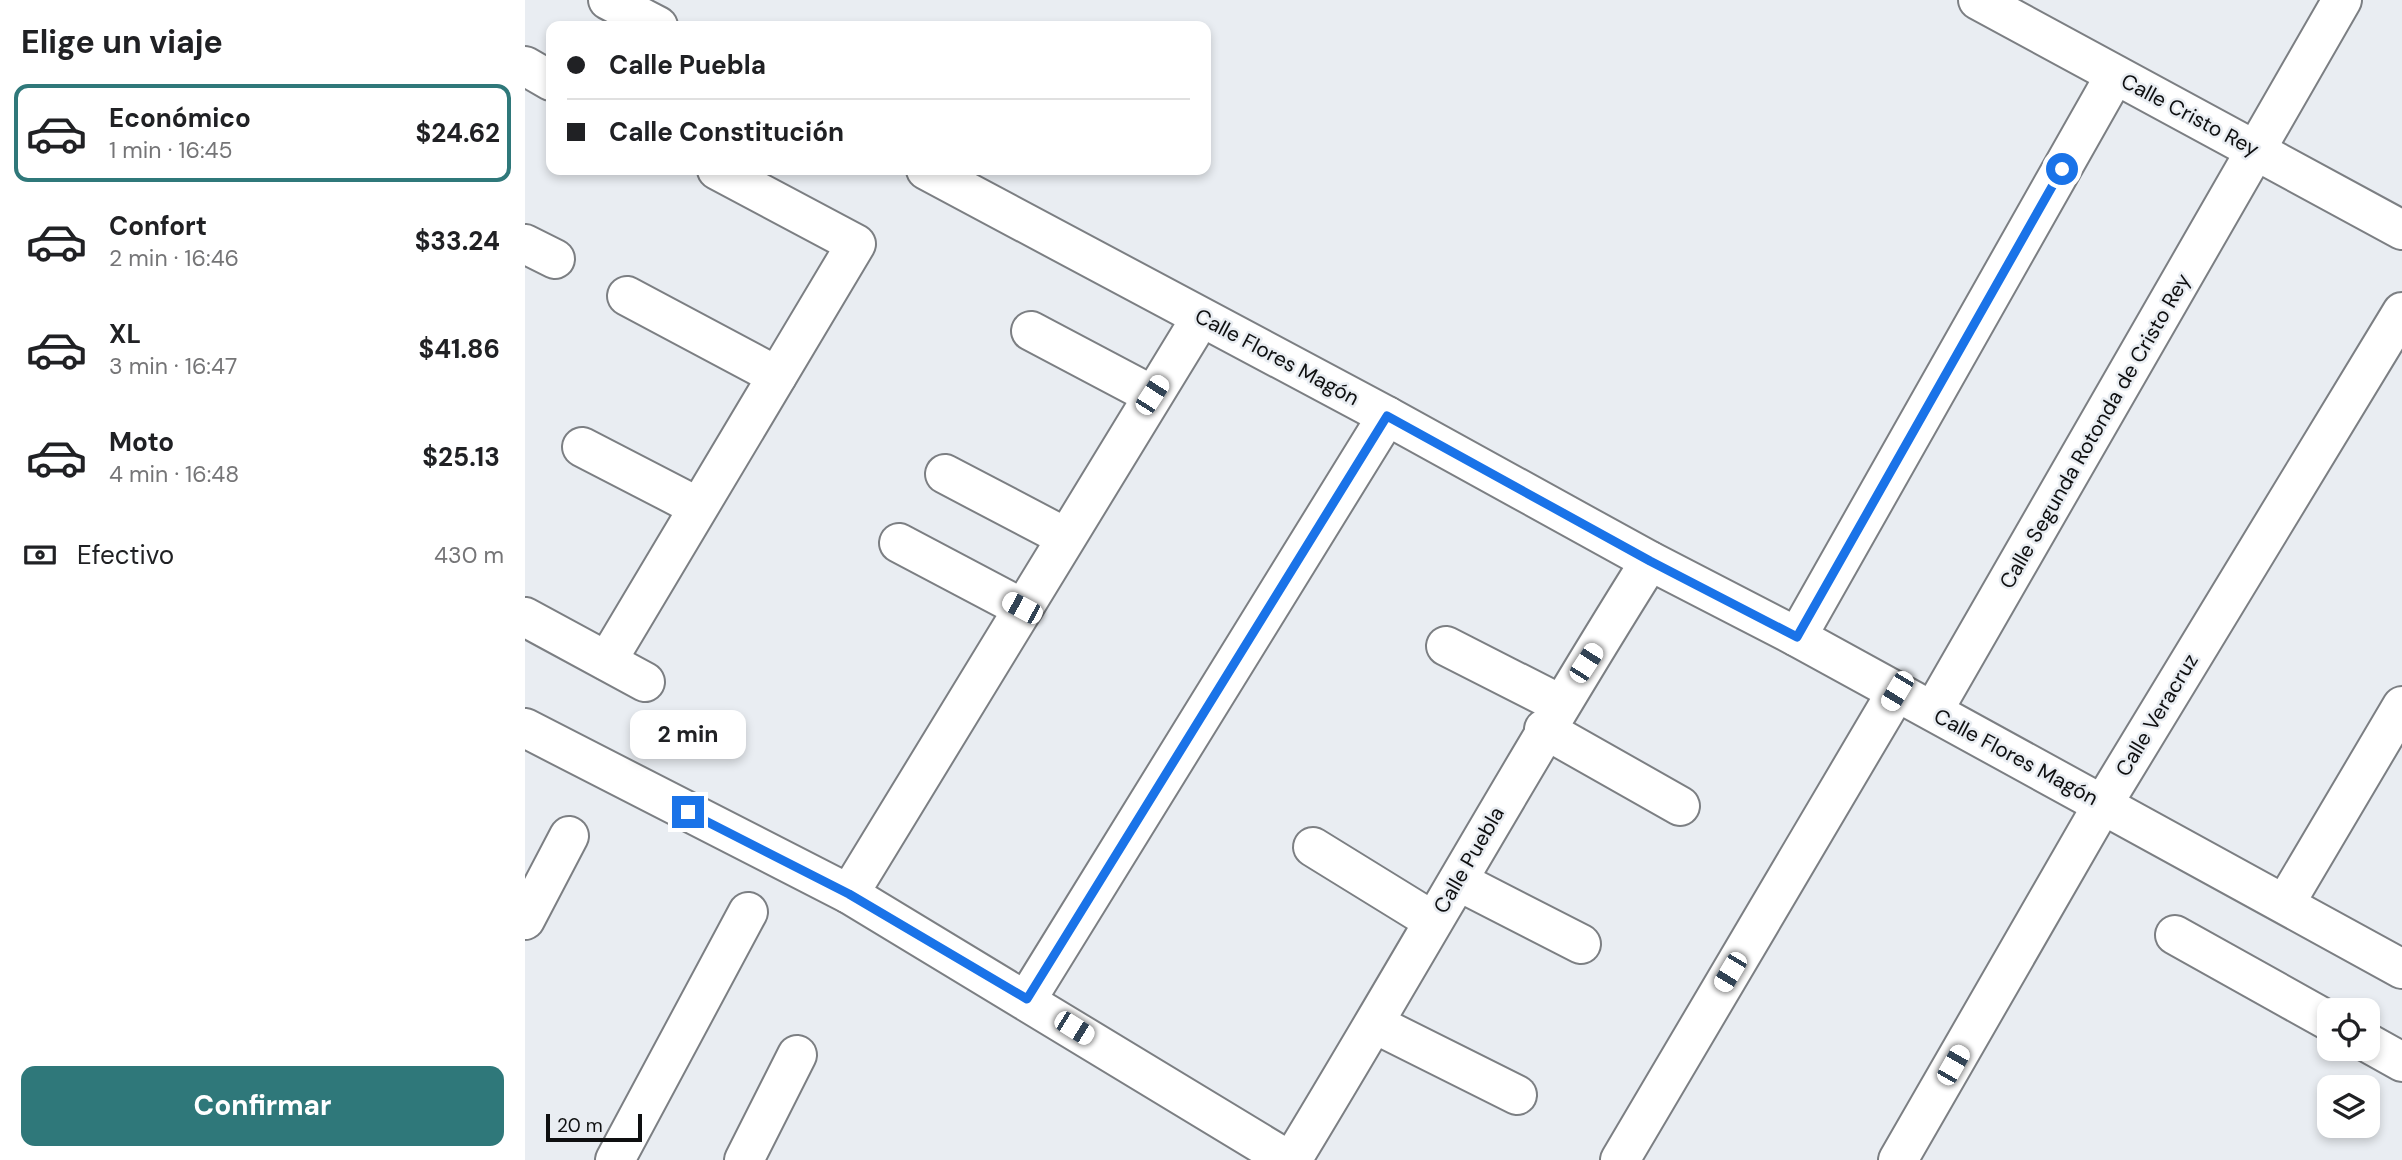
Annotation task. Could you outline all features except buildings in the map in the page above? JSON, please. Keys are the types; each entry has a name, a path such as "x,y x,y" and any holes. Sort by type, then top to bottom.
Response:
{"street":[{"path":"608,0 648,21"},
{"name":"Calle Cristo Rey","path":"1978,0 2402,230"},
{"name":"Calle Segunda Rotonda de Cristo Rey","path":"1933,711 2342,0"},
{"path":"525,66 546,77"},
{"path":"1797,637 2115,75"},
{"path":"607,661 856,244 726,175"},
{"name":"Calle Flores Magón","path":"935,175 1387,416 1650,561 1897,691 2286,902 2402,969"},
{"path":"627,296 777,376"},
{"name":"Calle Veracruz","path":"1898,1160 2103,804 2402,312"},
{"path":"1031,331 1152,395"},
{"path":"849,894 1191,334"},
{"path":"1027,999 1387,416"},
{"path":"582,447 698,507"},
{"path":"945,474 1065,537"},
{"path":"899,543 1022,608"},
{"name":"Calle Puebla","path":"1290,1160 1375,1024 1552,716 1650,561"},
{"path":"525,617 645,682"},
{"path":"1446,646 1552,716 1679,806"},
{"path":"1619,1160 1897,691"},
{"path":"2286,902 2402,706"},
{"path":"525,728 849,894 1290,1160"},
{"path":"525,920 569,836"},
{"path":"1313,847 1433,921"},
{"path":"1458,881 1581,944"},
{"path":"615,1160 748,912"},
{"path":"2175,935 2317,1014"},
{"path":"1375,1024 1517,1096"},
{"path":"2380,1050 2402,1062"},
{"path":"744,1160 797,1055"}],"route":[{"path":"688,812 849,894 1027,999 1387,416 1650,561 1797,637 2062,169"}]}
